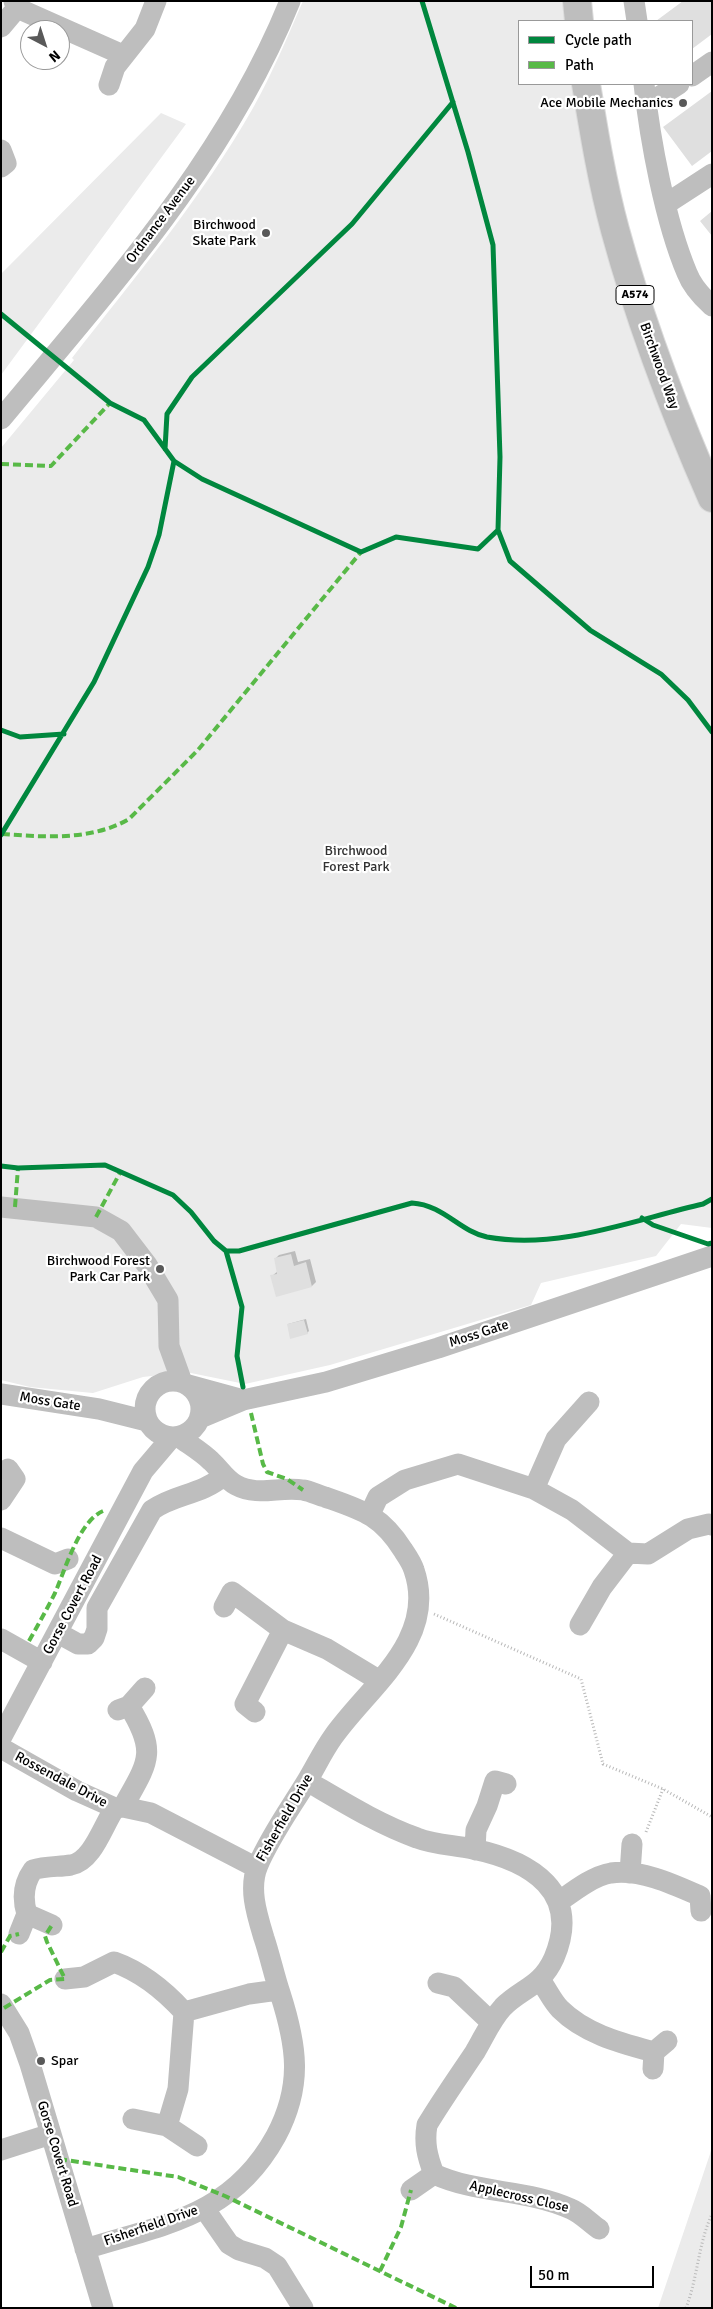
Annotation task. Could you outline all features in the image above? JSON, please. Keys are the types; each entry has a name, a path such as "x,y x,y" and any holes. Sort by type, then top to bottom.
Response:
{"main road":[{"path":"577,1 579,20"},
{"name":"Birchwood Way","path":"586,85 610,210 638,308 668,394 712,498"}],"street":[{"path":"109,85 115,67 144,29 156,1"},
{"name":"Ordnance Avenue","path":"1,419 145,243 197,174 240,106 290,1"},
{"path":"1,27 16,5 123,55"},
{"path":"693,75 712,62"},
{"path":"645,92 657,98 677,85"},
{"path":"645,92 666,204 687,274 696,289 712,306"},
{"path":"1,150 6,163 1,168"},
{"path":"666,204 712,174"},
{"path":"1,1207 96,1217 121,1231 147,1265 168,1300 169,1346 185,1383 200,1399 200,1419 217,1469 206,1489 160,1504 152,1510 97,1608 97,1629 94,1638 88,1644 78,1644 58,1634"},
{"name":"Moss Gate","path":"1,1394 99,1409 149,1424 163,1436 175,1437 191,1431 200,1419 243,1400 326,1382 438,1348 712,1256"},
{"path":"149,1424 144,1412 169,1346"},
{"name":"Moss Gate","path":"99,1409 150,1392 166,1381 185,1383 243,1400"},
{"path":"534,1489 556,1439 589,1402"},
{"name":"Gorse Covert Road","path":"142,1471 149,1424"},
{"name":"Gorse Covert Road","path":"1,1738 58,1634 142,1471 175,1437"},
{"name":"Fisherfield Drive","path":"85,2249 187,2217 244,2181 258,2165 288,2111 294,2084 296,2058 291,2030 257,1913 253,1886 257,1868 287,1812 335,1735 395,1665 405,1648 418,1607 417,1582 413,1567 384,1524 370,1514 303,1490 254,1491 236,1485 175,1437"},
{"path":"370,1514 378,1497 405,1480 458,1464 534,1489 572,1510 628,1553 648,1554 688,1529 711,1522"},
{"path":"1,1500 15,1479 8,1469"},
{"path":"1,1538 55,1564 68,1559"},
{"path":"580,1625 602,1587 628,1553"},
{"path":"224,1607 232,1592 283,1630 327,1649 380,1681"},
{"path":"255,1712 245,1704 283,1630"},
{"path":"1,1639 42,1662"},
{"path":"19,1934 27,1914 23,1902 23,1891 32,1870 73,1864 81,1860 96,1843 104,1825 119,1808 143,1772 148,1744 144,1729 123,1708 145,1688"},
{"name":"Rossendale Drive","path":"1,1748 77,1791 119,1808 151,1812 257,1868"},
{"path":"306,1781 391,1828 422,1840 475,1850 513,1861 541,1878 560,1901 563,1927 554,1958 540,1980 504,2006 427,2125 425,2141 428,2158 434,2174 411,2190"},
{"path":"475,1850 476,1830 487,1806 494,1781 506,1784"},
{"path":"630,1873 632,1844"},
{"path":"560,1901 584,1885 609,1873 630,1873 664,1880 700,1896 701,1911"},
{"path":"27,1914 52,1925"},
{"path":"65,1979 84,1977 112,1957 151,1981 184,2012 178,2089 166,2126"},
{"path":"540,1980 560,2008 582,2026 619,2043 658,2054"},
{"path":"438,1983 454,1986 492,2022"},
{"path":"184,2012 249,1994 278,1990"},
{"name":"Gorse Covert Road","path":"1,2004 23,2042 103,2308"},
{"path":"133,2120 166,2126 197,2146"},
{"path":"1,2150 51,2134"},
{"name":"Applecross Close","path":"434,2174 450,2182 538,2199 572,2209 600,2231"},
{"path":"204,2208 229,2244 238,2250 265,2258 277,2266 303,2308"}],"path":[{"path":"418,1607 581,1679 603,1764 663,1789 712,1817"},
{"path":"632,1844 646,1832 663,1789"},
{"path":"686,2308 691,2295 703,2233 712,2214"}],"green space":[{"name":"Birchwood Forest Park","path":"303,1 572,1 574,20 518,20 518,85 582,85 712,509 712,1228 681,1224 656,1256 541,1283 531,1305 330,1365 245,1384 186,1372 143,1377 93,1393 30,1387 1,1380 1,448 74,360 72,358 167,236 212,174 253,108 279,56"},
{"path":"161,113 186,124 1,375 1,274"},
{"path":"712,2146 712,2308 658,2308 710,2154"}],"building":[{"path":"683,1 712,1 712,34 693,48 693,20 657,20"},
{"path":"712,91 712,151 692,166 663,127"},
{"path":"712,211 712,236 700,221"},
{"path":"291,1254 294,1266 306,1262 312,1287 276,1297 270,1275 277,1274 274,1258"},
{"path":"304,1320 308,1334 290,1339 287,1324"}],"marked path":[{"path":"1,464 51,466 110,403"},
{"path":"2,834 67,836 99,831 129,819 198,750 361,552"},
{"path":"15,1207 18,1168"},
{"path":"96,1217 121,1171"},
{"path":"251,1413 263,1464 267,1472 287,1479 303,1490"},
{"path":"29,1641 55,1593 80,1535 94,1516 103,1511"},
{"path":"4,2008 50,1980 65,1979 45,1936 52,1925"},
{"path":"1,1952 10,1936 19,1934"},
{"path":"59,2159 178,2177 225,2196 456,2308"},
{"path":"380,2271 401,2227 411,2190"}],"cycle path":[{"path":"422,1 468,152 493,245 500,457 498,530 510,561 590,630 661,674 688,700 712,732"},
{"path":"165,449 167,414 192,377 352,224 453,102"},
{"path":"1,314 110,403 144,420 174,461 202,479 361,552 396,537 478,549 498,530"},
{"path":"1,835 94,682 148,567 159,535 174,461"},
{"path":"1,730 20,737 64,734"},
{"path":"1,1166 18,1168 105,1165 173,1195 191,1212 214,1241 226,1251 239,1251 412,1203 433,1208 477,1234 487,1237 514,1240 542,1240 623,1225 703,1204 712,1199"},
{"path":"642,1218 653,1225 708,1244 712,1243"},
{"path":"226,1251 242,1307 237,1356 243,1387"}],"place":[{"name":"Ace Mobile Mechanics","path":"683,103"},
{"name":"Birchwood Skate Park","path":"266,233"},
{"name":"Birchwood Forest Park Car Park","path":"160,1269"},
{"name":"Spar","path":"41,2061"}]}
